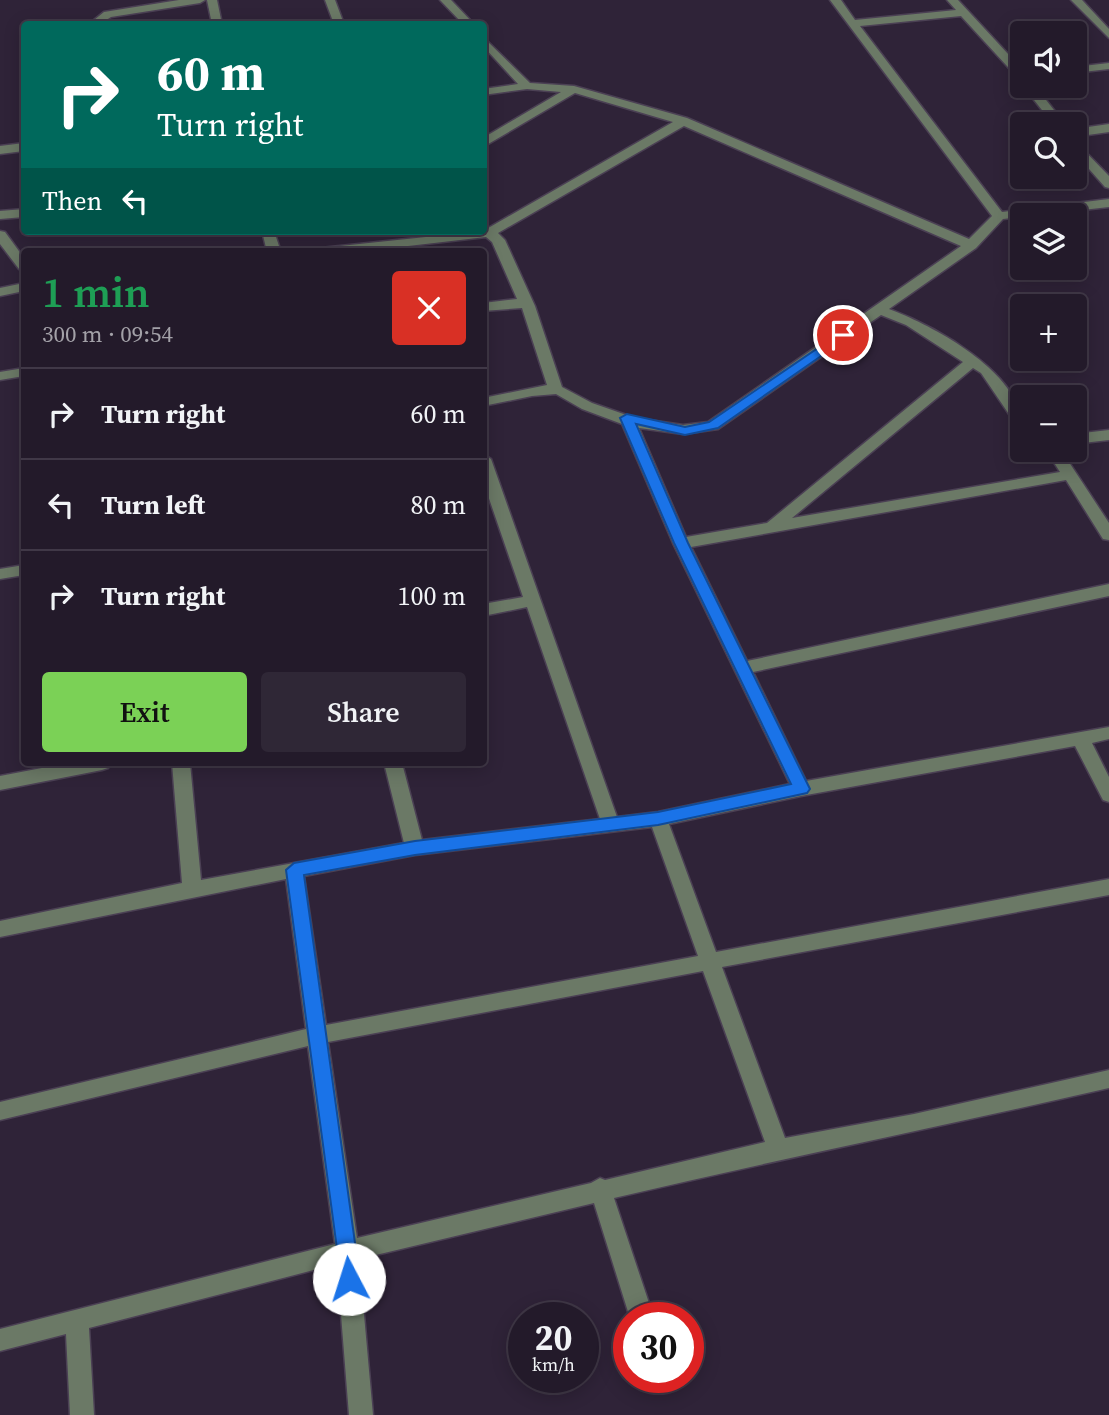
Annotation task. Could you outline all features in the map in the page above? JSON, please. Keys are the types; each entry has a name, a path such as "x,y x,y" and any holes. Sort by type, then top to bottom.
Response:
{"street":[{"path":"98,21 108,14 200,0"},
{"path":"212,0 216,21"},
{"path":"330,0 338,21"},
{"path":"445,0 465,21"},
{"path":"835,0 999,216"},
{"path":"952,0 1010,63"},
{"path":"1076,0 1109,35"},
{"path":"853,23 962,13"},
{"path":"487,44 527,86"},
{"path":"1087,69 1109,66"},
{"path":"487,91 527,86 574,89 683,121 971,245"},
{"path":"487,141 574,89"},
{"path":"1038,98 1050,112"},
{"path":"556,389 525,303 498,240 489,233 683,121"},
{"path":"1087,131 1109,128"},
{"path":"0,150 21,147"},
{"path":"1087,159 1109,184"},
{"path":"487,401 556,389 589,407 627,418 685,431 713,426 785,372 881,310 971,245 999,216 1109,203"},
{"path":"0,215 21,213"},
{"path":"0,235 21,262"},
{"path":"352,248 454,235"},
{"path":"0,292 21,288"},
{"path":"487,307 525,303"},
{"path":"881,310 911,322 986,370 1010,405"},
{"path":"772,527 973,361"},
{"path":"0,376 21,372"},
{"path":"627,418 681,543 802,789"},
{"path":"1087,438 1109,435"},
{"path":"1061,462 1109,535"},
{"path":"681,543 1069,475"},
{"path":"487,482 491,504 534,600 611,825"},
{"path":"0,574 21,570"},
{"path":"744,668 1109,590"},
{"path":"487,609 534,600"},
{"path":"0,929 192,889 415,848 658,819 802,789 1109,733"},
{"path":"1081,739 1109,795"},
{"path":"0,783 87,766"},
{"path":"181,766 192,889"},
{"path":"394,766 415,848"},
{"path":"658,819 707,960 778,1149"},
{"path":"294,870 347,1251 360,1415"},
{"path":"0,1111 317,1035 1109,887"},
{"path":"0,1340 600,1188 778,1149 914,1124 1109,1079"},
{"path":"600,1188 637,1302"},
{"path":"76,1320 82,1415"}],"route":[{"path":"349,1279 294,870 415,848 658,819 802,789 681,543 627,418 685,431 713,426 785,372 843,335"}]}
